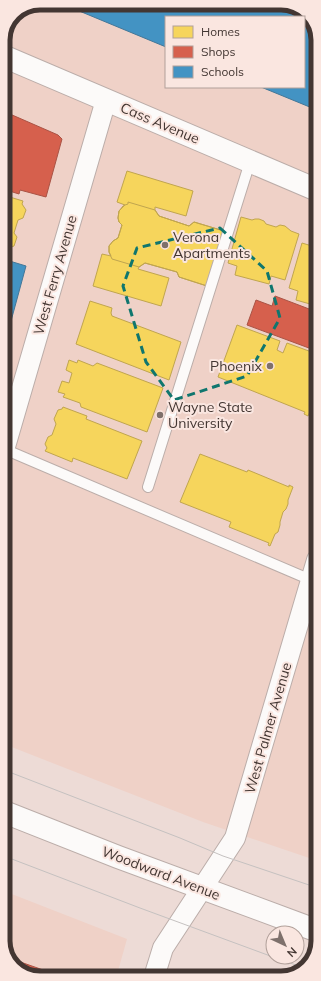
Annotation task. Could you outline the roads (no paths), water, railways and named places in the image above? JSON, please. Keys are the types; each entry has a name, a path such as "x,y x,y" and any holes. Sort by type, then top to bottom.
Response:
{"street":[{"name":"Cass Avenue","path":"10,59 311,187"},
{"name":"West Ferry Avenue","path":"10,429 106,100"},
{"name":"West Palmer Avenue","path":"156,971 163,948 234,838 311,580"},
{"name":"Woodward Avenue","path":"10,814 118,857 311,928"}],"lane":[{"path":"148,487 250,162"},
{"path":"10,453 311,580"}],"tram line":[{"path":"10,772 223,856 311,886"},
{"path":"10,858 265,954"}],"place":[{"name":"Verona Apartments","path":"165,245"},
{"name":"Phoenix","path":"270,366"},
{"name":"Wayne State University","path":"160,415"}]}
